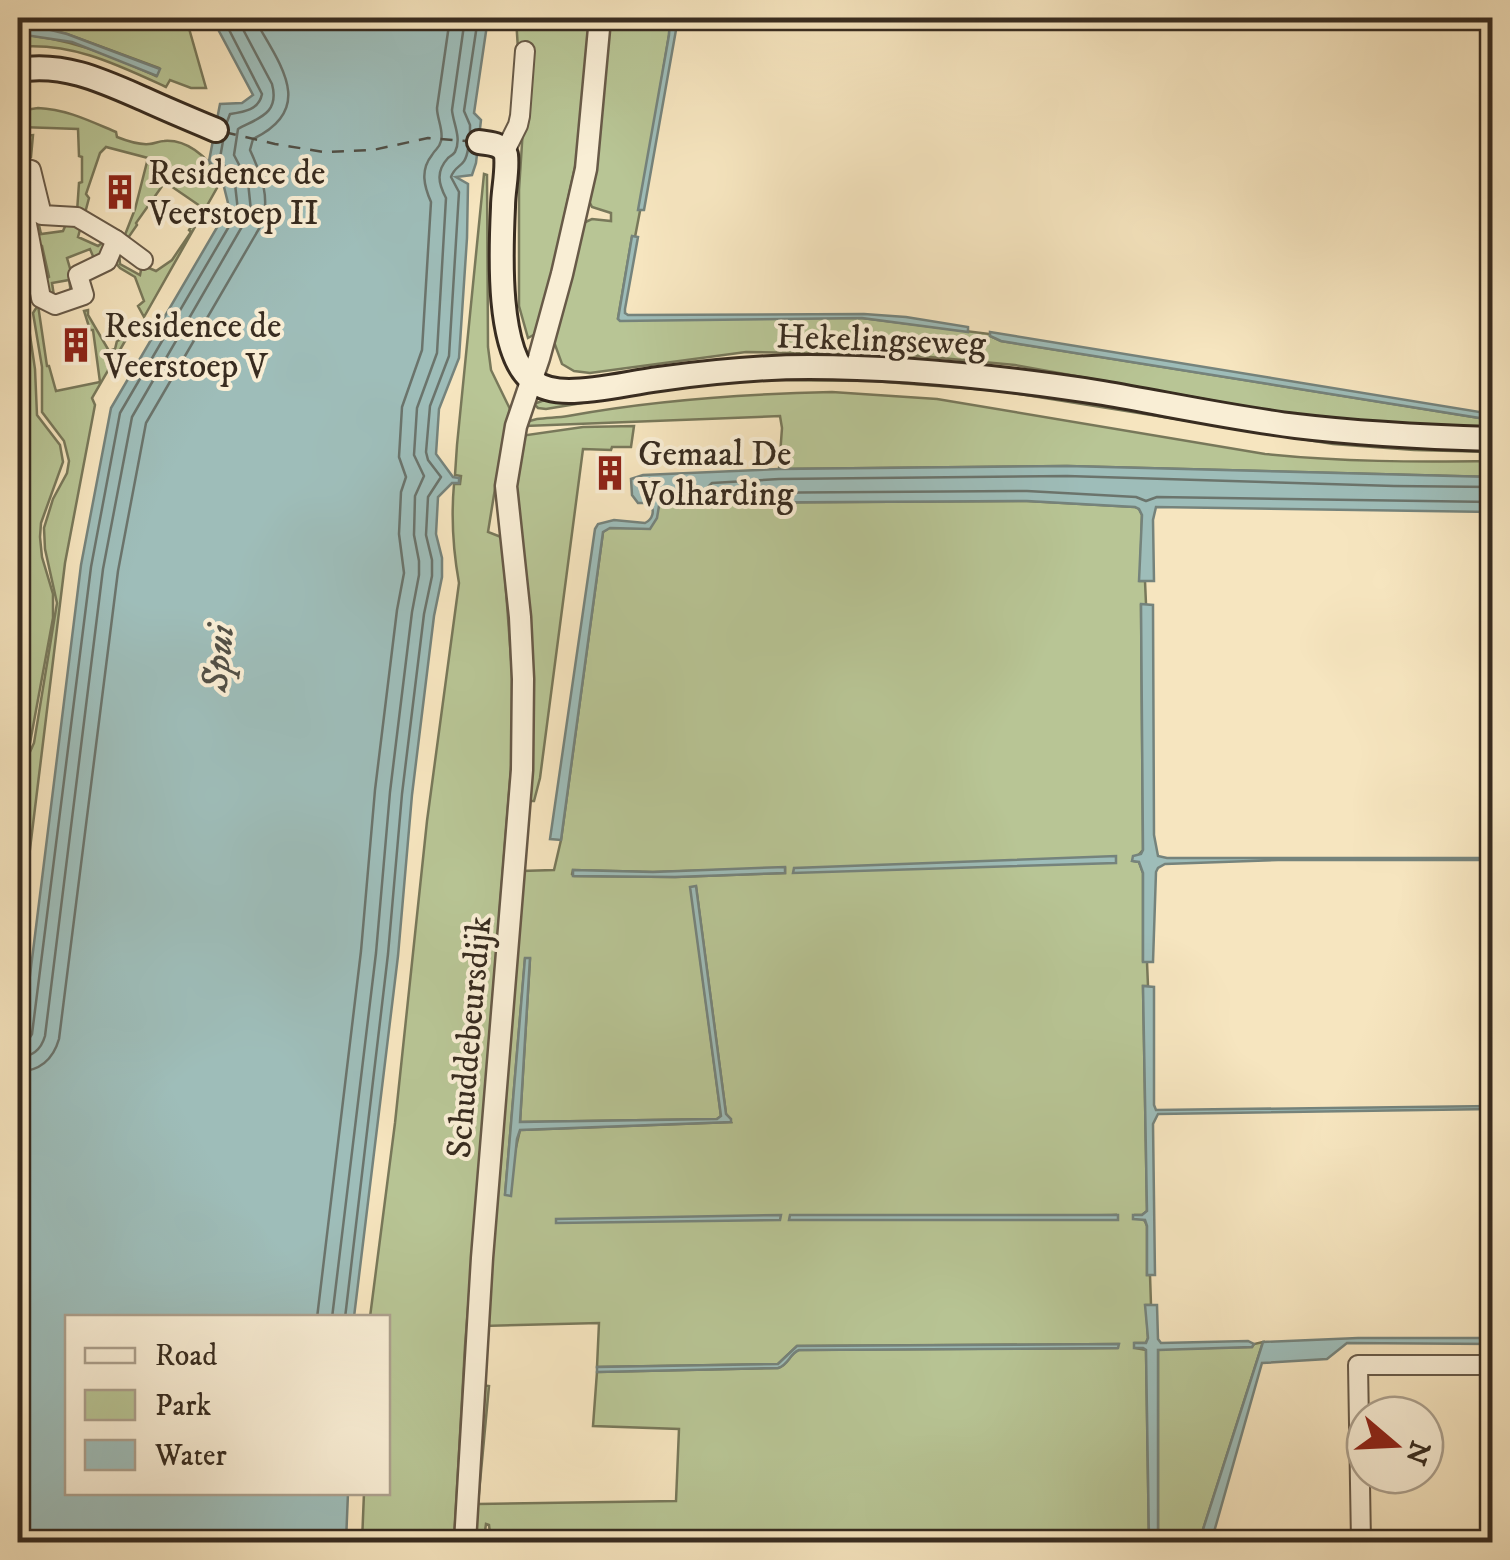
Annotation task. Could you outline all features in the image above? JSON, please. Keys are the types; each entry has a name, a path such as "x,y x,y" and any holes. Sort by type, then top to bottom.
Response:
{"main road":[{"path":"18,70 46,67 76,72 216,130"},
{"path":"479,142 505,150 504,314 515,356 533,381"},
{"name":"Hekelingseweg","path":"533,381 553,390 568,391 760,368 938,372 1063,388 1292,426 1410,437 1492,438"}],"street":[{"path":"533,381 586,169 600,18"},
{"path":"505,150 520,116 524,50"},
{"path":"18,167 31,170 42,214 76,218 142,260"},
{"path":"18,177 41,298 54,305 84,295 78,275 107,261 116,240"},
{"name":"Schuddebeursdijk","path":"465,1542 482,1258 522,770 520,617 506,486 516,426 533,381"},
{"path":"1361,1542 1358,1365 1492,1364"}],"green space":[{"path":"18,18 186,18 206,88 191,88 170,80 166,87 76,52 18,47 18,34 38,36 89,49 156,76 159,68 67,34 18,22"},
{"path":"516,18 593,18 578,153 542,319 537,333 528,338 519,306 523,128"},
{"path":"608,18 670,18 640,211 618,318 862,318 990,334 1001,341 1492,420 1492,430 1440,430 1304,417 1015,365 909,355 746,352 590,373 574,371 562,364 554,342 581,224 592,219 611,221 611,213 592,207 588,199"},
{"path":"38,108 78,116 133,142 182,143 205,158 222,179 144,317 138,306 144,301 135,277 114,261 119,251 120,264 140,275 142,265 156,271 172,260 203,208 165,182 123,240 148,158 106,147 100,153 86,194 89,198 85,213 77,212 82,182 78,129 21,127 21,136 33,135 31,157 24,159 19,155 18,111"},
{"path":"484,174 488,347 491,370 510,409 488,532 501,537 503,550 512,672 512,756 465,1346 454,1542 362,1542 364,1495 390,1495 390,1315 370,1315 427,821 459,583 453,534 454,484 460,484 461,476 455,475"},
{"path":"67,222 81,226 78,237 98,246 106,240 107,247 95,261 90,249 67,258 76,289 71,292 69,280 52,283 54,296 47,295 44,280 49,277 33,227 39,225 41,234 63,231"},
{"path":"18,269 23,294 34,292 35,296 26,308 37,415 60,445 63,462 41,523 40,537 53,594 53,618 30,743 18,762"},
{"path":"38,305 47,366 56,391 100,382 93,330 84,311 88,310 109,351 128,336 92,398 95,405 65,563 18,947 18,768 34,743 57,603 44,528 69,461 64,441 42,412 42,367 33,313"},
{"path":"777,375 965,383 1492,447 1492,452 1333,444 1001,391 873,381 748,380 546,409 534,404 547,399"},
{"path":"832,392 937,399 1265,454 1378,461 1492,461 1492,477 1067,466 779,469 780,416 523,424 666,402"},
{"path":"634,426 631,447 583,449 540,778 534,801 529,801 527,619 516,483 520,436 583,427"},
{"path":"1027,501 1135,507 1142,515 1140,581 1145,581 1146,604 1141,605 1143,850 1133,861 1139,862 1143,873 1143,961 1147,962 1148,986 1143,986 1147,1211 1134,1215 1147,1226 1150,1275 1151,1305 1146,1305 1148,1338 1146,1343 1135,1343 1135,1348 1146,1350 1149,1542 518,1542 517,1535 490,1533 486,1524 484,1538 514,1542 471,1542 481,1385 489,1386 478,1504 676,1501 679,1429 593,1426 597,1372 778,1368 798,1350 1117,1348 1118,1344 797,1346 778,1364 597,1367 599,1323 483,1326 521,871 554,870 603,532 609,528 650,528 659,506","holes":["785,868 785,873 675,877 572,874 573,870","696,887 726,1114 731,1122 520,1130 505,1195 525,959 530,959 520,1122 721,1116 691,888","1117,1215 1030,1219 789,1219"]},
{"path":"1263,1342 1199,1542 1158,1542 1158,1349 1252,1347"}],"water":[{"name":"Spui","path":"212,18 488,18 474,113 481,120 476,163 472,175 456,177 468,184 459,358 439,409 436,454 453,477 459,478 459,483 452,483 438,497 436,534 442,577 412,795 398,956 354,1315 65,1315 65,1495 348,1495 346,1542 18,1542 18,1072 81,565 111,408 229,207 222,179 209,161 220,104 242,103 253,95"},
{"path":"670,18 676,18 676,30 644,210 638,210 669,35"},
{"path":"18,22 67,34 160,69 157,76 72,42 18,34"},
{"path":"632,236 638,237 625,309 628,315 864,314 968,327 968,332 862,318 620,321"},
{"path":"990,332 1492,414 1492,420 1001,341 990,336"},
{"path":"1067,466 1492,477 1492,512 1156,507 1154,581 1139,581 1142,515 1135,507 1027,501 665,503 659,506 650,529 610,528 603,532 561,840 550,839 595,529 598,524 614,520 645,523 652,514 650,503 638,503 632,495 631,479 643,475 779,469"},
{"path":"1141,604 1153,605 1154,835 1158,856 1492,860 1165,864 1156,872 1153,962 1143,962 1143,873 1139,862 1132,861 1143,850"},
{"path":"1116,856 1116,863 793,873 794,868"},
{"path":"785,867 785,873 573,876 573,870 653,872"},
{"path":"696,886 726,1114 731,1122 520,1130 511,1196 505,1195 525,958 530,958 520,1122 721,1116 690,887"},
{"path":"1143,986 1154,987 1156,1110 1492,1109 1158,1114 1153,1124 1155,1275 1147,1275 1147,1226 1145,1220 1133,1219 1133,1215 1147,1211"},
{"path":"781,1215 780,1220 556,1223 556,1219"},
{"path":"790,1215 1118,1215 1118,1220 789,1220"},
{"path":"1145,1305 1157,1305 1161,1343 1254,1344 1158,1350 1158,1542 1149,1542 1146,1350 1134,1348 1134,1343 1146,1343 1148,1338"},
{"path":"1492,1338 1492,1344 1347,1343 1327,1359 1262,1363 1213,1542 1199,1542 1263,1342"},
{"path":"1119,1344 1118,1348 799,1350 778,1368 597,1372 597,1367 778,1364 797,1346"}],"ferry route":[{"path":"224,132 324,152 373,150 428,138 467,141"}],"place":[{"name":"Residence de Veerstoep II","path":"120,192"},
{"name":"Residence de Veerstoep V","path":"76,345"},
{"name":"Gemaal De Volharding","path":"610,473"}]}
